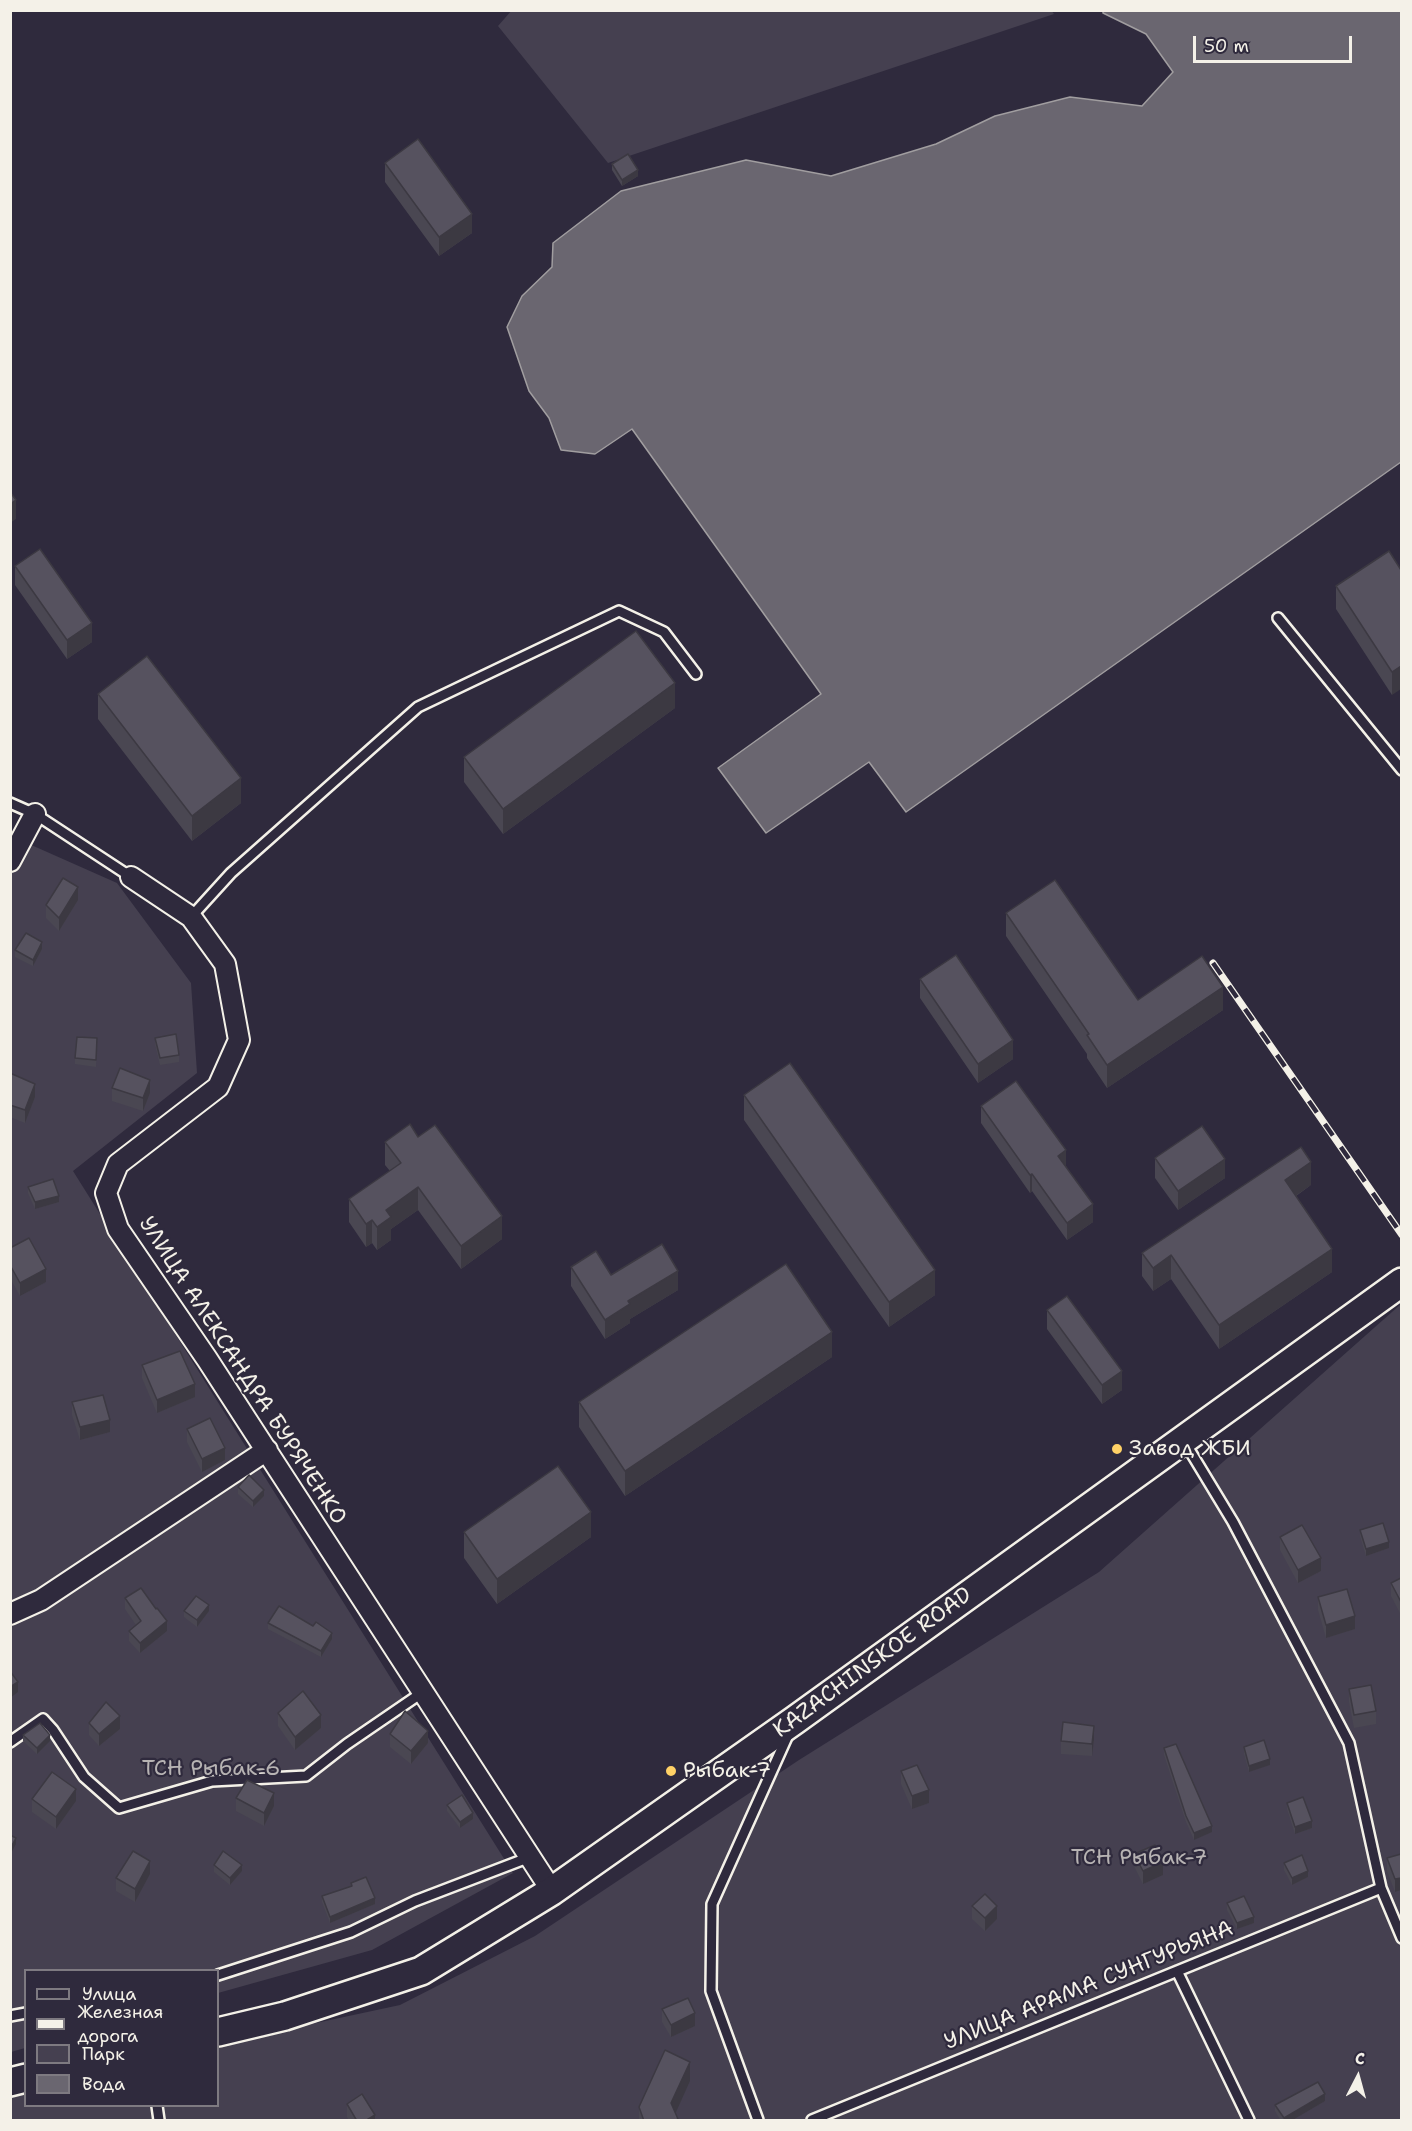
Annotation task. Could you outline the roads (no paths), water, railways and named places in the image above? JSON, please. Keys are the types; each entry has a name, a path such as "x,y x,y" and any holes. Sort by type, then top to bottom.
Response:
{"main road":[{"name":"KAZACHINSKOE ROAD","path":"219,2032 285,2016 420,1971 552,1891 795,1720 1401,1282"}],"street":[{"path":"10,861 35,814"},
{"name":"УЛИЦА АЛЕКСАНДРА БУРЯЧЕНКО","path":"131,877 191,917 225,963 239,1040 218,1088 118,1164 106,1193 118,1229 267,1450 552,1891"},
{"path":"10,1614 41,1600 267,1450"}],"lane":[{"path":"191,917 231,873 418,706 619,611 664,632 696,674"},
{"path":"1278,618 1401,770"},
{"path":"10,803 35,814 131,877"},
{"path":"1183,1439 1233,1522 1349,1743 1381,1888 1401,1938"},
{"path":"10,1742 43,1719 53,1730 84,1777 119,1808 212,1781 306,1776 347,1744 423,1692"},
{"path":"758,2121 711,1991 712,1904 795,1720"},
{"path":"219,1975 351,1932 415,1901 530,1857"},
{"name":"УЛИЦА АРАМА СУНГУРЬЯНА","path":"812,2121 1381,1888"},
{"path":"1177,1971 1249,2121"}],"water":[{"path":"1103,11 1401,11 1401,462 906,812 869,762 766,833 718,768 821,694 632,429 595,454 561,450 549,418 529,391 507,327 522,296 552,267 553,243 621,191 746,160 831,176 936,144 995,116 1070,97 1142,106 1173,72 1146,34"}],"railway":[{"path":"1213,963 1402,1235"}],"place":[{"name":"Завод ЖБИ","path":"1117,1449"},
{"name":"Рыбак-7","path":"671,1771"}],"park label":[{"name":"ТСН Рыбак-6","path":"211,1769"},
{"name":"ТСН Рыбак-7","path":"1139,1858"}]}
